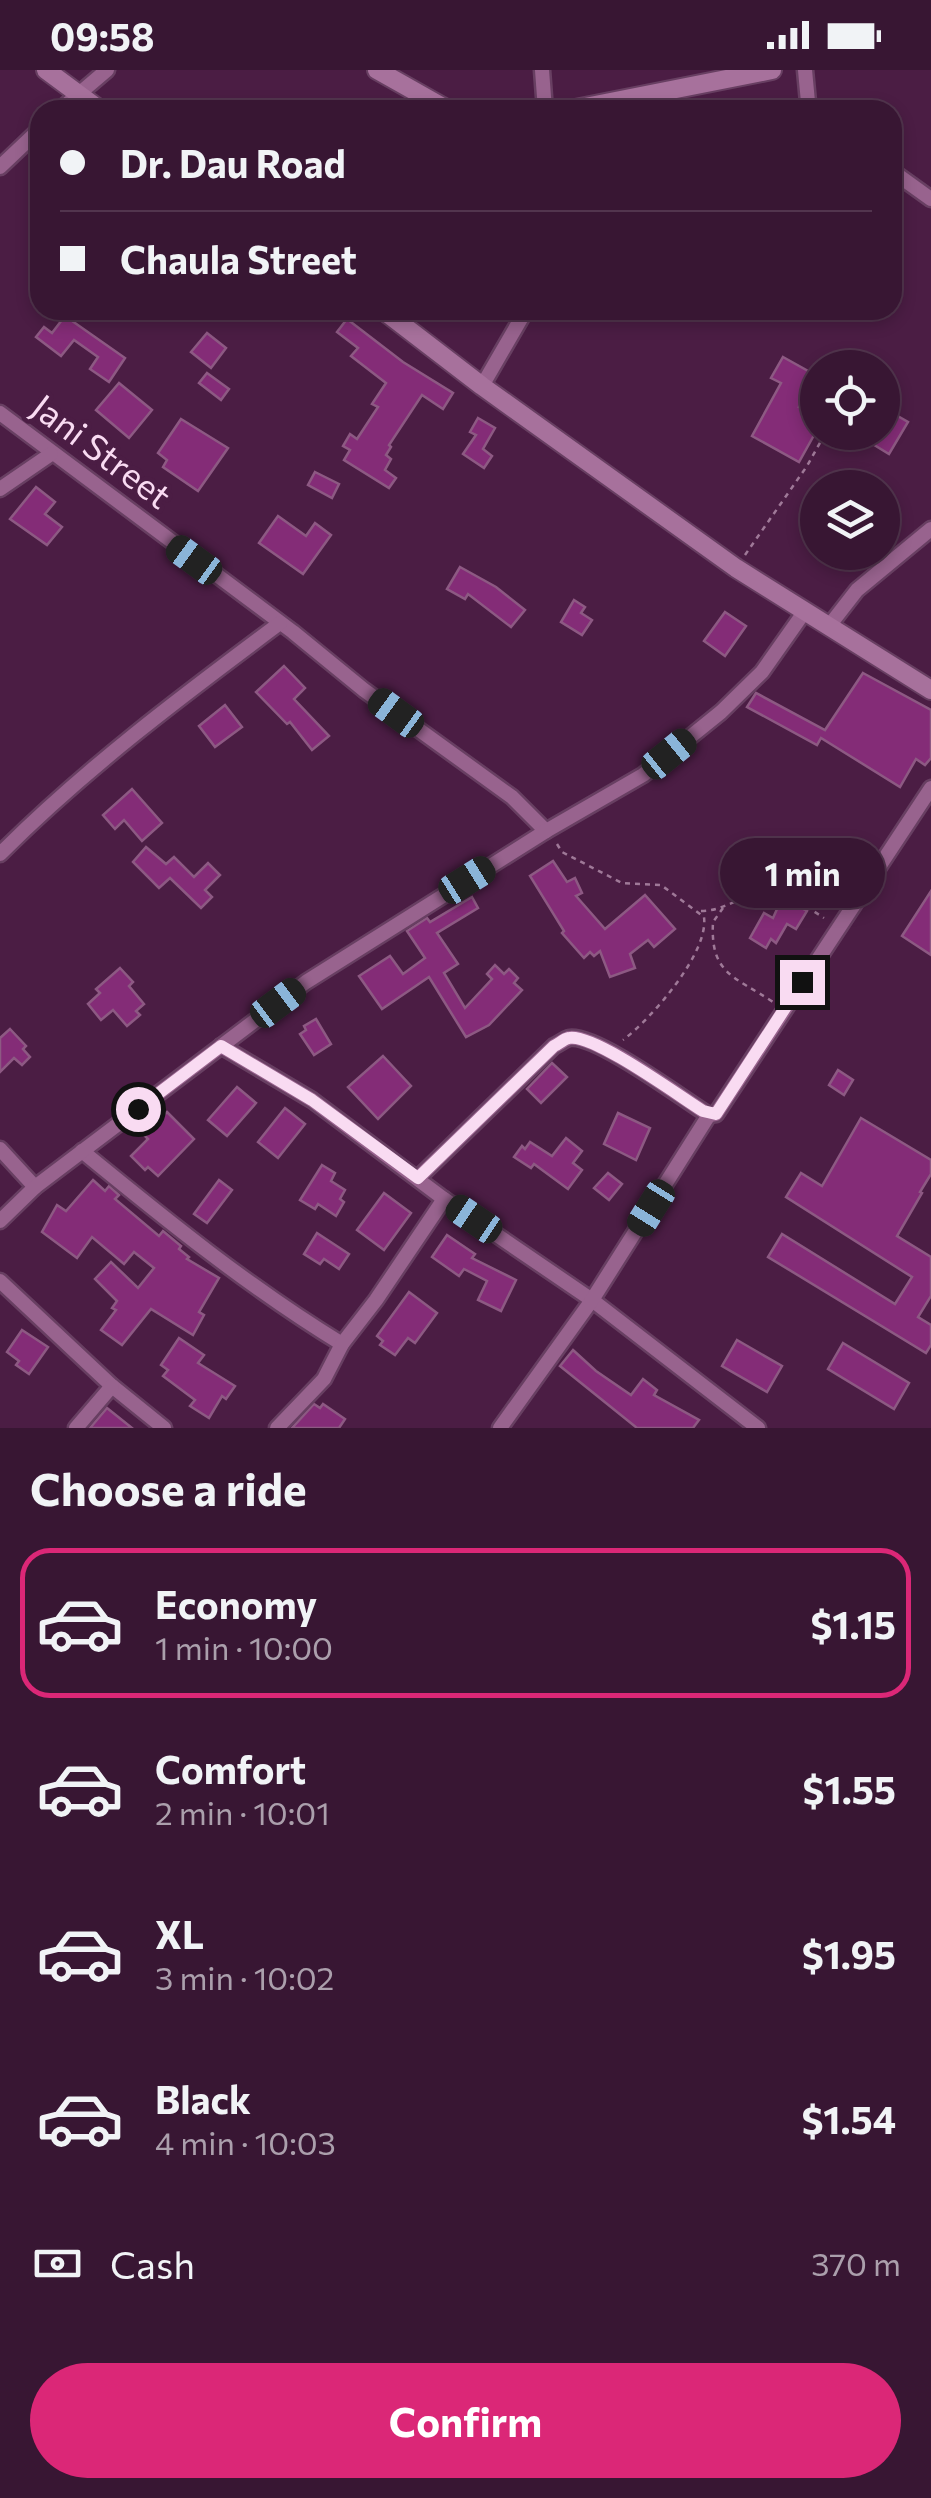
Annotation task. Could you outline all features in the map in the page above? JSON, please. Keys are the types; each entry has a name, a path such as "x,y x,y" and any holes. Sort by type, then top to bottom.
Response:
{"street":[{"path":"46,70 85,100"},
{"path":"70,100 107,70"},
{"path":"377,70 430,100"},
{"path":"542,70 544,100"},
{"path":"620,100 772,70"},
{"path":"805,70 808,100"},
{"path":"0,168 30,139"},
{"path":"902,179 931,199"},
{"path":"395,320 736,568 931,690"},
{"path":"482,386 520,320"},
{"name":"Jani Street","path":"0,413 364,690 512,797 549,830"},
{"path":"0,489 51,454"},
{"path":"829,626 856,590 931,529"},
{"path":"0,1221 35,1188 306,982 643,776 721,712 762,672 805,611"},
{"path":"0,854 56,798 152,719 280,623"},
{"path":"500,1428 592,1300 710,1115 722,1109 931,788"},
{"path":"418,1178 554,1046 569,1038 585,1040 608,1051 710,1115"},
{"path":"221,1046 312,1100 444,1199 592,1300 758,1428"},
{"path":"0,1149 35,1188"},
{"path":"82,1152 167,1221 304,1321 342,1344"},
{"path":"277,1428 324,1378 342,1344 444,1199"},
{"path":"0,1281 112,1386 164,1428"},
{"path":"76,1428 112,1386"}],"path":[{"path":"736,568 816,450"},
{"path":"549,830 562,852 622,883 661,886 704,917 706,924 685,971 630,1034 608,1051"},
{"path":"697,912 772,894 789,898 838,928"},
{"path":"724,907 713,922 716,960 727,972 784,1009"}],"building":[{"path":"62,320 71,320 125,358 109,382 90,369 98,357 74,340 61,356 36,337 44,327 52,333"},
{"path":"348,320 403,362 453,393 443,409 422,395 389,445 386,455 391,459 385,470 396,478 389,488 344,460 350,450 343,446 350,434 357,439 378,407 372,404 386,383 351,356 358,348 337,332"},
{"path":"207,333 226,348 211,368 191,352"},
{"path":"783,357 800,366 800,450 806,450 799,462 752,436 781,383 771,378"},
{"path":"207,373 229,389 221,400 199,383"},
{"path":"119,383 152,410 129,438 96,410"},
{"path":"900,417 908,422 900,435"},
{"path":"478,418 495,428 483,449 492,456 484,468 463,454 476,435 470,432"},
{"path":"181,419 228,448 198,491 163,467 167,460 158,453"},
{"path":"315,472 339,484 332,498 308,485"},
{"path":"36,487 55,502 45,514 62,527 47,545 10,519"},
{"path":"278,516 306,536 315,523 331,535 303,574 259,543"},
{"path":"460,567 496,587 525,610 511,627 468,594 465,599 447,589"},
{"path":"574,600 585,607 581,613 592,620 582,635 561,622"},
{"path":"725,612 746,626 725,656 704,641"},
{"path":"284,666 305,688 294,699 329,736 312,750 290,722 287,724 256,692"},
{"path":"863,673 931,710 931,758 925,765 916,759 900,787 821,738 817,745 747,707 756,693 825,730"},
{"path":"225,705 242,727 215,747 199,726"},
{"path":"132,789 162,823 142,841 124,820 115,829 103,815"},
{"path":"146,847 166,864 174,857 194,877 208,863 220,875 205,890 212,897 201,908 170,878 159,888 133,862"},
{"path":"553,861 567,882 575,878 582,893 576,896 605,929 645,895 675,929 654,947 648,940 630,954 635,968 610,977 600,951 594,956 590,952 584,958 562,933 530,876"},
{"path":"931,891 931,955 902,936"},
{"path":"472,897 478,908 437,933 458,964 444,973 465,1008 492,979 487,974 495,965 504,974 509,969 518,978 514,983 522,990 489,1025 466,1037 429,977 382,1009 359,976 390,956 403,974 425,958 407,931"},
{"path":"782,898 807,911 796,929 787,924 776,943 771,939 766,948 750,938 764,913 773,918"},
{"path":"120,968 133,982 129,986 144,1004 136,1011 140,1015 127,1026 113,1010 101,1020 88,1004 100,993 96,989"},
{"path":"316,1019 331,1044 314,1055 300,1034 306,1030 304,1026"},
{"path":"10,1029 26,1046 23,1049 30,1057 22,1065 14,1058 0,1072 0,1038"},
{"path":"383,1056 411,1086 378,1119 348,1087"},
{"path":"552,1063 567,1077 541,1103 527,1089"},
{"path":"838,1070 853,1080 844,1095 829,1085"},
{"path":"237,1087 256,1103 227,1136 208,1120"},
{"path":"285,1108 305,1124 278,1158 258,1142"},
{"path":"167,1112 194,1139 158,1176 131,1156 148,1139 144,1135"},
{"path":"618,1113 650,1128 636,1160 604,1144"},
{"path":"861,1118 931,1160 931,1174 897,1236 931,1257 931,1296 918,1317 931,1325 931,1345 926,1353 768,1257 782,1234 895,1304 912,1277 786,1197 801,1173 822,1186"},
{"path":"566,1138 582,1151 573,1163 582,1170 568,1189 534,1164 531,1168 514,1157 530,1142 552,1156"},
{"path":"322,1165 335,1173 331,1181 345,1190 336,1216 318,1204 315,1209 300,1200"},
{"path":"608,1173 622,1184 609,1200 594,1188"},
{"path":"93,1180 105,1191 109,1186 119,1195 115,1199 159,1236 163,1231 181,1246 179,1249 187,1259 219,1278 199,1312 204,1315 193,1335 151,1309 122,1345 101,1330 116,1310 112,1308 117,1301 95,1279 111,1262 138,1288 154,1268 134,1252 124,1264 92,1237 77,1258 42,1232 57,1205 66,1211"},
{"path":"219,1180 232,1190 207,1223 194,1214"},
{"path":"384,1193 411,1213 384,1250 357,1230"},
{"path":"317,1233 349,1254 339,1269 324,1259 320,1264 304,1254"},
{"path":"447,1235 475,1254 472,1258 516,1280 501,1311 478,1300 487,1281 464,1269 459,1276 432,1257"},
{"path":"409,1292 437,1313 415,1343 408,1338 395,1355 380,1345 383,1341 377,1336"},
{"path":"22,1330 48,1347 29,1374 7,1352"},
{"path":"179,1338 204,1355 198,1363 235,1386 226,1399 222,1396 209,1418 190,1406 195,1400 163,1376 168,1370 161,1365"},
{"path":"737,1340 782,1366 767,1392 722,1366"},
{"path":"843,1343 909,1383 894,1409 828,1369"},
{"path":"573,1350 631,1395 643,1379 657,1390 654,1395 699,1420 693,1428 637,1428 560,1366"},
{"path":"314,1404 320,1408 323,1404 345,1419 339,1428 292,1428"},
{"path":"107,1408 132,1428 90,1428"}],"route":[{"path":"138,1109 221,1046 312,1100 418,1178 554,1046 569,1038 585,1040 615,1054 703,1111 716,1114 802,982"}]}
